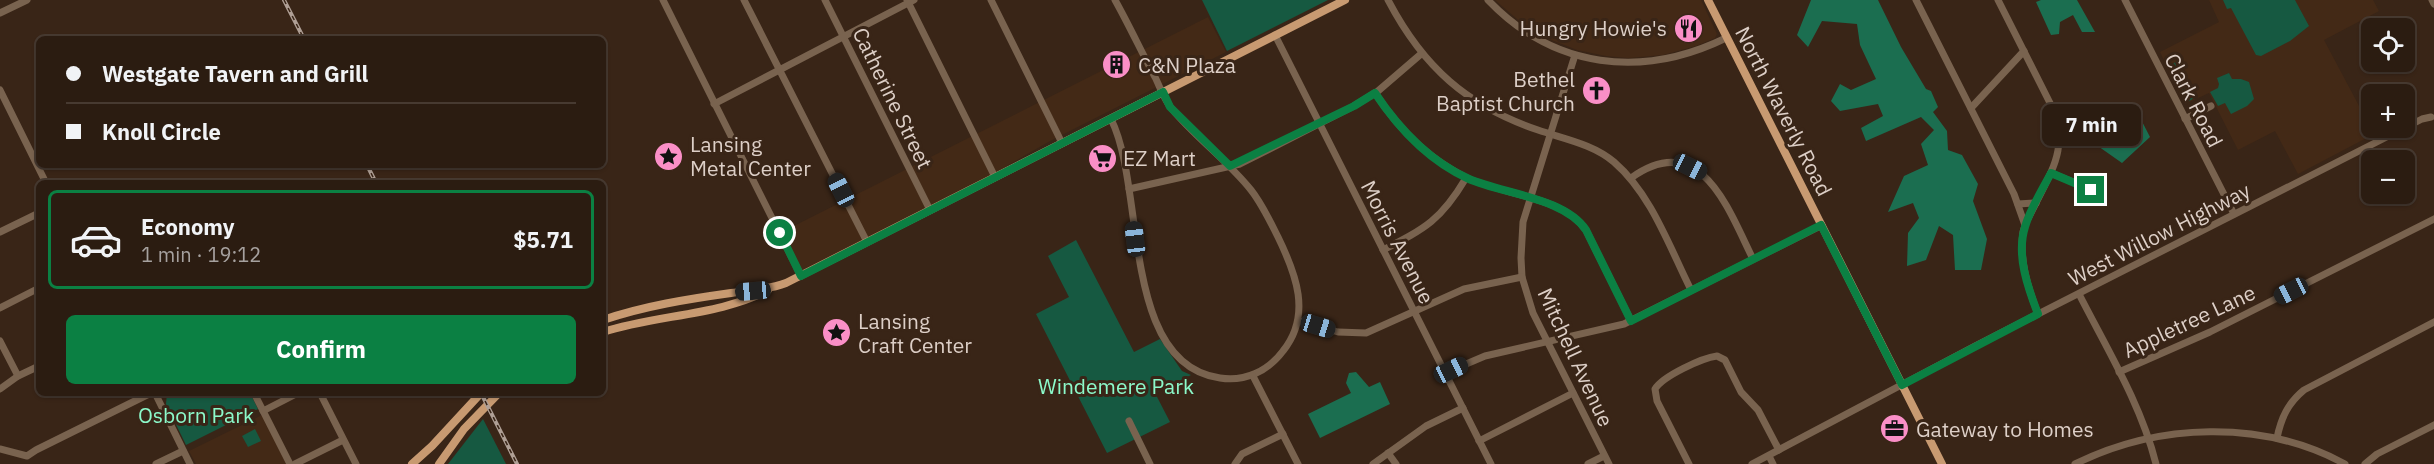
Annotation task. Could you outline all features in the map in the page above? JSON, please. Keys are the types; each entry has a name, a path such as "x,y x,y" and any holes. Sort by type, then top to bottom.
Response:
{"main road":[{"path":"606,331 642,321 753,299 1345,0"},
{"name":"North Waverly Road","path":"1708,0 1942,464"},
{"path":"606,319 658,305 734,292 771,289"},
{"path":"412,464 478,396"},
{"path":"439,464 464,429 497,396"}],"street":[{"path":"0,13 27,0"},
{"path":"663,0 801,276"},
{"path":"744,0 867,242"},
{"name":"Catherine Street","path":"825,0 930,210"},
{"path":"991,0 1062,143"},
{"path":"1111,119 1123,151 1135,239 1144,282 1159,328 1169,349 1187,367 1199,373 1226,379 1253,376 1279,358 1299,321 1298,289 1287,255 1261,204 1230,166 1170,107 1115,0"},
{"path":"1388,0 1421,54 1457,89 1503,117 1598,151 1612,160 1631,178 1645,199 1691,290"},
{"path":"1488,0 1527,33 1555,48 1575,55 1613,62 1652,61 1686,54 1726,38"},
{"path":"1916,0 2018,204 2025,225"},
{"path":"1998,0 2050,103 2059,126 2059,148 2051,173 2025,225 2023,235 2024,271 2038,314"},
{"name":"Clark Road","path":"2125,0 2234,214"},
{"path":"2432,0 2434,4"},
{"path":"714,104 910,1 995,177"},
{"name":"Morris Avenue","path":"1275,35 1491,464"},
{"path":"1971,108 2024,51"},
{"path":"1129,189 1230,166 1319,124 1375,93 1421,54"},
{"name":"Mitchell Avenue","path":"1575,55 1523,222 1522,277 1533,313 1608,464"},
{"path":"0,93 36,163"},
{"path":"1375,93 1390,116 1413,141 1441,164 1467,178 1564,210 1582,225 1631,321"},
{"path":"2185,119 2211,106"},
{"name":"West Willow Highway","path":"1752,464 2038,314 2422,119 2433,116"},
{"path":"1631,178 1651,166 1677,163 1702,173 1720,193 1753,259"},
{"path":"2051,173 2091,190"},
{"path":"1383,250 1431,224 1455,198 1467,178"},
{"path":"2018,204 2036,203"},
{"path":"0,232 36,214"},
{"name":"Appletree Lane","path":"2119,372 2210,332 2434,219"},
{"path":"1445,373 1485,356 1631,321 1821,225"},
{"path":"1299,321 1338,332 1366,333 1464,289 1522,277"},
{"path":"0,308 36,290"},
{"path":"2079,294 2119,372 2149,439 2156,464"},
{"path":"2277,438 2279,426 2289,405 2304,390 2434,322"},
{"path":"0,341 18,376"},
{"path":"1689,464 1657,401 1655,389 1664,379 1705,359 1717,356 1725,360 1741,392 1758,410 1779,450"},
{"path":"0,389 18,376 36,367"},
{"path":"1253,376 1298,464"},
{"path":"1479,441 1574,393"},
{"path":"0,449 27,456 147,396"},
{"path":"155,396 190,464"},
{"path":"256,396 293,464 344,440"},
{"path":"263,411 292,396"},
{"path":"322,396 356,464"},
{"path":"1373,464 1426,426 1462,408"},
{"path":"1129,420 1150,464"},
{"path":"2366,464 2377,454 2434,425"},
{"path":"2075,464 2108,450 2149,439 2203,431 2238,432 2277,438 2319,452 2344,464"},
{"path":"1235,464 1242,454 1283,434"},
{"path":"156,464 183,451"},
{"path":"1388,453 1396,464"},
{"path":"27,456 31,464"},
{"path":"1588,464 1604,456"},
{"path":"1769,456 1773,464"}],"shaded area":[{"path":"1495,0 1701,0 1717,34 1715,38 1696,46 1663,55 1628,58 1606,56 1577,50 1544,37 1524,25"},
{"path":"2209,0 2373,0 2379,11 2361,18 2361,20 2324,40 2361,110 2361,138 2366,138 2298,174 2275,131 2238,150 2209,93 2185,104 2160,52 2219,22"},
{"path":"1208,17 1226,52 1050,141 930,210 801,276 780,233"},
{"path":"262,415 287,464 196,464 189,451"}],"green space":[{"path":"1202,0 1328,0 1227,51"},
{"path":"1811,0 1878,0 1901,47 1926,89 1931,91 1938,107 1933,112 1947,131 1948,150 1962,155 1978,184 1973,201 1987,239 1981,270 1955,270 1953,235 1939,226 1926,260 1907,266 1908,233 1919,218 1913,203 1888,212 1904,176 1928,165 1921,144 1934,130 1921,117 1866,141 1861,128 1883,116 1878,104 1840,111 1831,101 1840,84 1851,90 1876,79 1860,45 1857,24 1822,21 1808,47 1797,35"},
{"path":"2077,0 2095,32 2082,32 2073,15 2060,22 2059,34 2051,35 2036,2"},
{"path":"2223,0 2295,0 2309,26 2290,41 2261,56 2256,55 2231,8 2227,9"},
{"path":"2176,62 2194,98 2188,102 2171,68"},
{"path":"2229,73 2232,79 2249,82 2254,99 2247,106 2231,114 2225,103 2218,106 2210,92 2218,88 2217,78"},
{"path":"2090,103 2133,104 2150,137 2122,163 2095,144 2107,129"},
{"name":"Windemere Park","path":"1076,240 1134,352 1160,339 1182,371 1191,375 1155,393 1170,422 1107,453 1036,314 1069,297 1048,256"},
{"path":"1356,372 1369,387 1380,382 1390,404 1320,438 1308,414 1351,393 1346,383 1349,373"},
{"name":"Osborn Park","path":"167,396 252,396 258,409 186,445 166,404"},
{"path":"483,419 506,464 448,464"},
{"path":"255,429 261,441 248,447 242,436"}],"railway":[{"path":"284,0 302,36"},
{"path":"368,168 374,180"},
{"path":"483,396 517,464"}],"place":[{"name":"Hungry Howie's","path":"1688,28"},
{"name":"C&N Plaza","path":"1117,65"},
{"name":"Bethel Baptist Church","path":"1596,91"},
{"name":"Lansing Metal Center","path":"669,156"},
{"name":"EZ Mart","path":"1102,158"},
{"name":"Lansing Craft Center","path":"837,333"},
{"name":"Gateway to Homes","path":"1895,429"}],"route":[{"path":"780,233 801,276 1163,92 1170,107 1230,166 1240,164 1375,93 1402,130 1441,164 1483,184 1564,210 1578,220 1586,230 1631,321 1821,225 1902,385 2038,314 2024,271 2025,225 2051,173 2091,190"}]}
